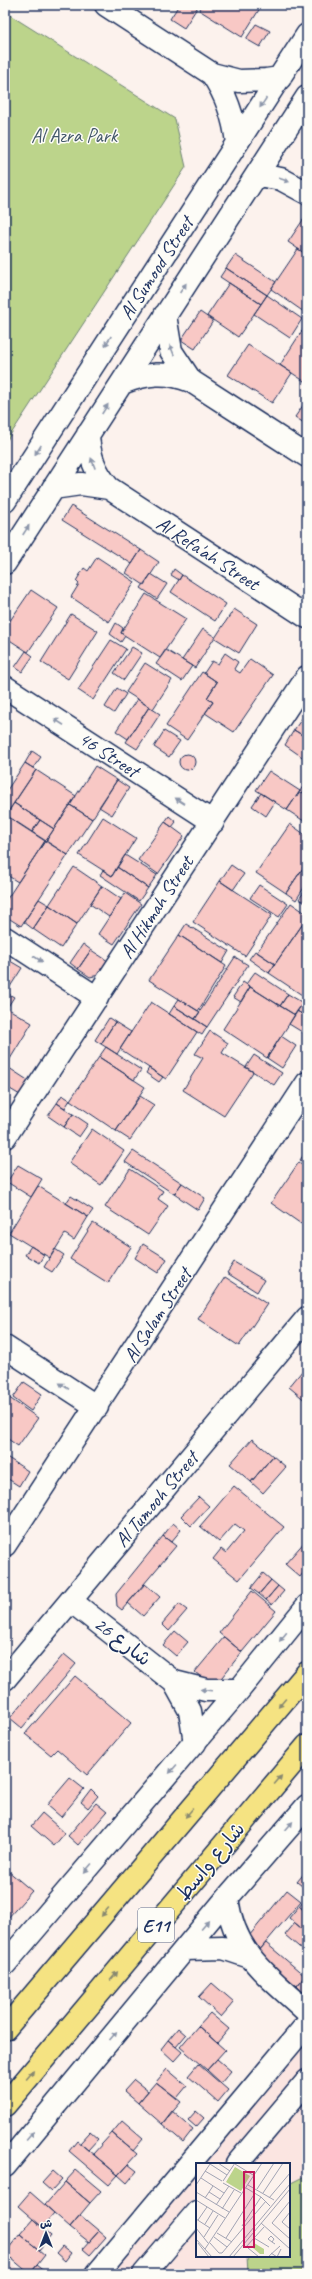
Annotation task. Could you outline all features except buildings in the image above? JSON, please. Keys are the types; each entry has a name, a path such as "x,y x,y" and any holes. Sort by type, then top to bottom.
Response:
{"highway":[{"name":"E11","path":"5,2029 307,1673"},
{"name":"شارع واسط","path":"5,2105 307,1746"}],"street":[{"path":"106,5 212,74 239,80 260,81 280,78"},
{"name":"Al Sumood Street","path":"5,501 307,35"},
{"path":"212,74 227,100 235,128 237,143"},
{"name":"Al Sumood Street","path":"5,563 122,383 164,315 258,175 307,98"},
{"path":"258,175 281,179 307,193"},
{"path":"164,315 172,350 177,362 191,381"},
{"path":"122,383 151,374 166,374 191,381 307,456"},
{"name":"Al Refa'ah Street","path":"88,434 91,458 98,474 109,488 307,617"},
{"name":"Al Refa'ah Street","path":"53,488 81,484 109,488"},
{"name":"Al Hikmah Street","path":"5,1137 307,677"},
{"name":"46 Street","path":"5,687 213,822"},
{"path":"5,938 96,998"},
{"name":"Al Salam Street","path":"5,1546 307,1083"},
{"name":"Al Tumooh Street","path":"5,1679 307,1318"},
{"path":"5,1347 97,1407"},
{"name":"شارع 26","path":"71,1601 174,1682 190,1711 195,1743"},
{"path":"9,1952 195,1743 240,1690 307,1606"},
{"name":"شارع 26","path":"174,1682 206,1690 240,1690"},
{"path":"5,2166 227,1898 307,1806"},
{"path":"227,1898 231,1923 247,1956 307,2012"},
{"path":"185,1949 210,1947 223,1948 247,1956"},
{"path":"97,2274 304,2036"},
{"path":"238,2163 307,2081"},
{"path":"144,2274 196,2213"}],"shaded area":[{"path":"307,2043 307,2274 112,2274 196,2174 196,2257 290,2257 290,2163 206,2163"},
{"path":"5,2258 25,2274 5,2274"}],"green space":[{"name":"Al Azra Park","path":"5,12 175,119 186,167 5,443"},
{"path":"307,2175 307,2274 248,2274 247,2257 290,2257 290,2184"}]}
